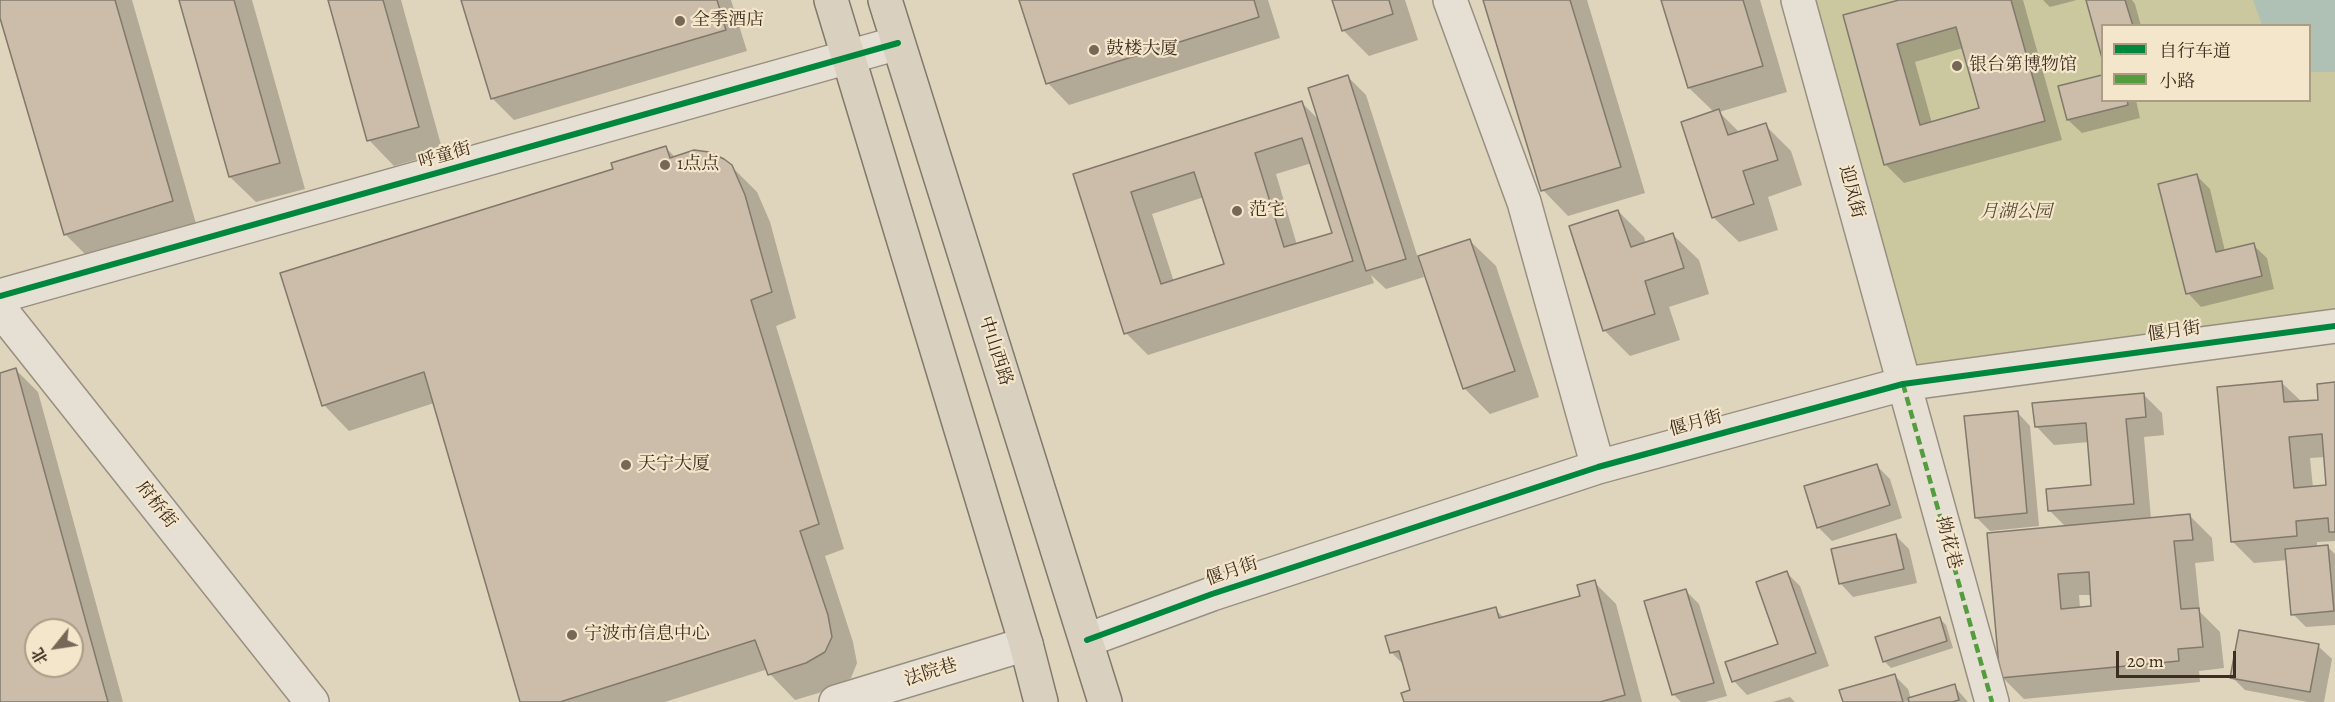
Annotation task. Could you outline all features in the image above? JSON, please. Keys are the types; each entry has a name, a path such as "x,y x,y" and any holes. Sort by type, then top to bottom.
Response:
{"main road":[{"path":"831,0 1026,644 1041,702"},
{"name":"中山西路","path":"885,0 1105,702"}],"street":[{"path":"1450,0 1524,202 1598,466"},
{"name":"迎凤街","path":"1798,0 1903,384"},
{"name":"呼童街","path":"0,296 898,43"},
{"name":"府桥街","path":"0,309 312,702"},
{"name":"偃月街","path":"1086,640 1223,591 1598,466 1903,384 2335,326"},
{"name":"拗花巷","path":"1903,384 1992,702"},
{"name":"法院巷","path":"836,702 1026,644"}],"green space":[{"name":"月湖公园","path":"1813,0 2335,0 2335,318 1912,367"}],"shaded area":[{"path":"2253,0 2335,0 2335,72 2311,72 2311,24 2262,24"}],"building":[{"path":"0,0 115,0 173,201 64,235 0,18"},
{"path":"179,0 234,0 280,163 229,177"},
{"path":"328,0 383,0 419,127 367,141"},
{"path":"461,0 717,0 726,30 491,99"},
{"name":"鼓楼大厦","path":"1019,0 1254,0 1259,17 1046,84"},
{"path":"1332,0 1389,0 1393,14 1342,31"},
{"path":"1483,0 1570,0 1621,167 1541,191"},
{"path":"1661,0 1743,0 1763,66 1688,88"},
{"path":"1899,0 2011,0 2045,121 1884,165 1843,15","holes":["1956,27 1979,108 1920,125 1897,44"]},
{"path":"2086,0 2125,0 2132,24 2101,24 2101,54"},
{"path":"1348,75 1406,259 1366,271 1308,88"},
{"path":"2101,75 2101,102 2127,102 2128,105 2067,120 2058,86"},
{"path":"1302,101 1353,261 1124,334 1073,174","holes":["1302,138 1332,233 1284,247 1255,153","1194,172 1224,264 1161,284 1131,192"]},
{"path":"1719,109 1728,135 1766,123 1778,160 1743,171 1754,204 1712,218 1681,122"},
{"name":"天宁大厦","path":"666,146 670,158 694,150 709,152 724,159 732,165 745,195 772,292 751,300 819,524 800,531 828,615 832,637 825,652 806,663 768,675 755,640 560,702 520,702 424,372 322,406 280,273 613,169 611,163"},
{"path":"2197,174 2216,252 2254,243 2262,276 2186,294 2158,184"},
{"path":"1618,210 1631,247 1673,233 1684,268 1645,281 1655,314 1603,331 1569,226"},
{"path":"1470,239 1515,371 1463,389 1418,256"},
{"path":"16,368 108,702 0,702 0,373"},
{"path":"2282,381 2284,402 2318,400 2317,384 2335,382 2335,532 2329,532 2328,518 2296,521 2297,536 2231,542 2217,387","holes":["2322,434 2326,485 2294,488 2289,437"]},
{"path":"2144,393 2146,417 2126,419 2134,504 2048,511 2046,489 2091,485 2086,423 2035,427 2032,403"},
{"path":"2018,411 2027,513 1975,518 1964,416"},
{"path":"1877,464 1890,505 1817,528 1804,486"},
{"path":"2190,514 2193,540 2174,541 2181,609 2199,608 2203,647 2178,649 2179,661 2000,678 1987,533","holes":["2089,572 2091,606 2061,609 2058,574"]},
{"path":"1896,534 1904,569 1839,584 1831,549"},
{"path":"2328,545 2334,611 2291,615 2285,549"},
{"path":"1787,571 1816,653 1732,682 1725,662 1778,644 1756,582"},
{"path":"1595,580 1625,695 1600,702 1404,702 1401,693 1410,690 1399,651 1390,653 1385,636 1496,607 1499,618 1580,596 1577,585"},
{"path":"1686,589 1714,683 1672,695 1644,601"},
{"path":"1940,617 1947,641 1883,662 1875,637"},
{"path":"2239,630 2319,644 2310,692 2230,678"},
{"path":"1895,674 1903,702 1843,702 1839,690"},
{"path":"1955,684 1959,700 1909,702 1908,698"}],"marked path":[{"path":"1903,384 1992,702"}],"cycle path":[{"path":"0,296 898,43"},
{"path":"1087,640 1212,594 1598,467 1903,384 2335,326"}],"place":[{"name":"全季酒店","path":"680,21"},
{"name":"鼓楼大厦","path":"1094,50"},
{"name":"银台第博物馆","path":"1957,66"},
{"name":"1点点","path":"665,165"},
{"name":"范宅","path":"1237,211"},
{"name":"天宁大厦","path":"626,465"},
{"name":"宁波市信息中心","path":"572,635"}]}
